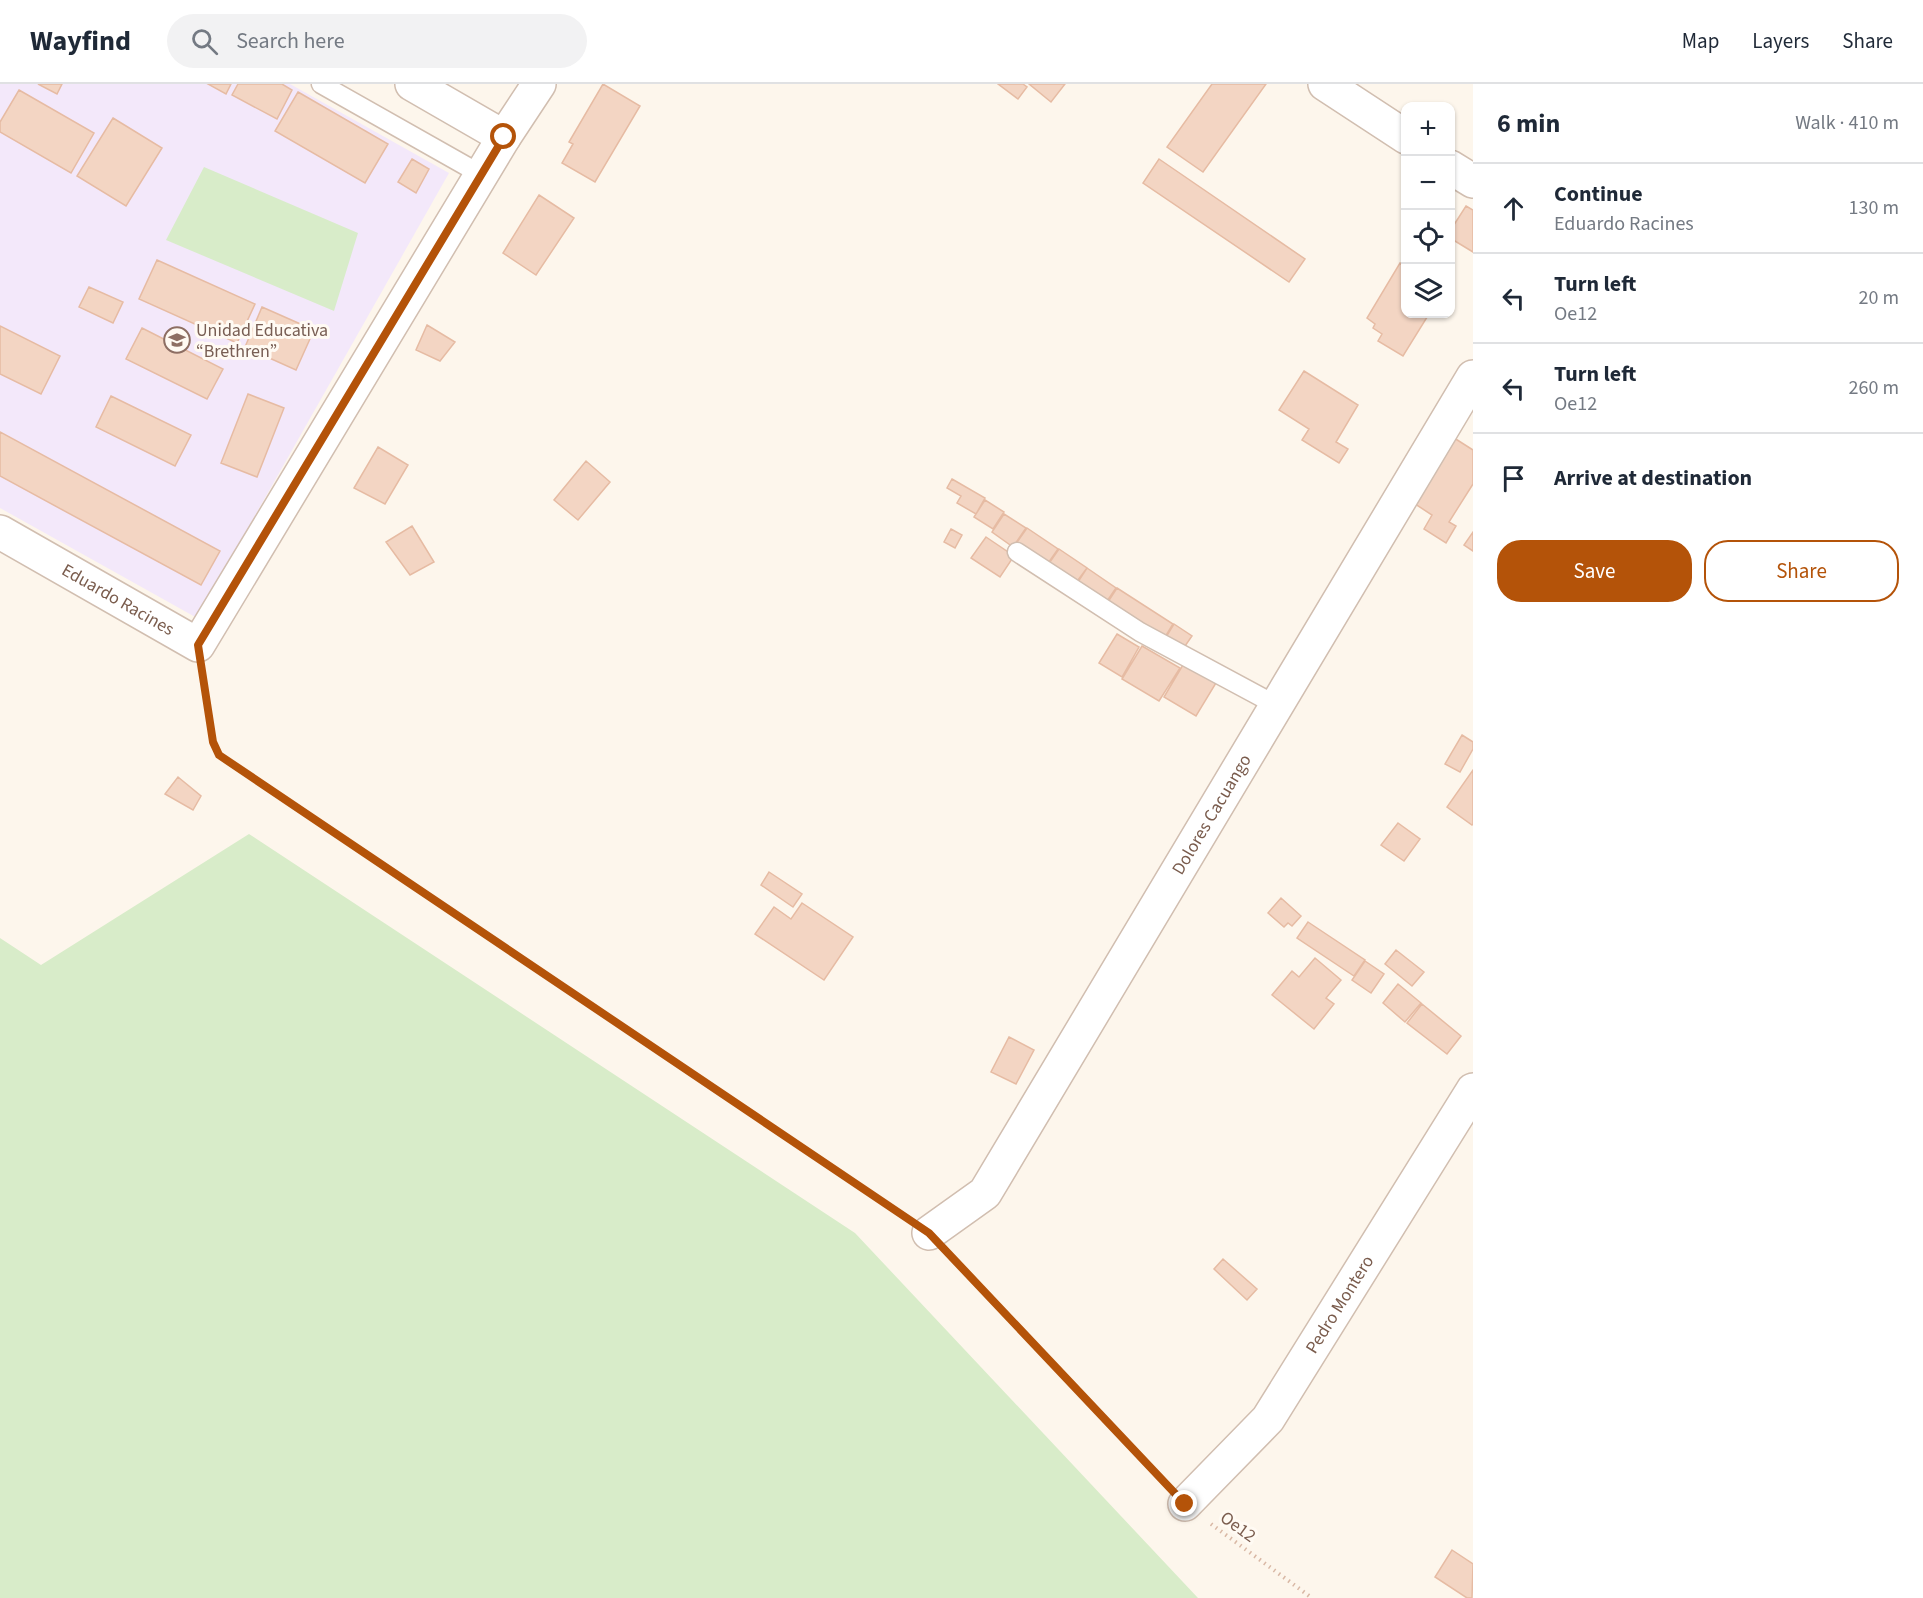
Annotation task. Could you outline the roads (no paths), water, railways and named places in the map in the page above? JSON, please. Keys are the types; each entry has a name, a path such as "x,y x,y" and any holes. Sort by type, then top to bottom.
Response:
{"street":[{"path":"412,84 504,137"},
{"path":"482,175 539,84"},
{"path":"1325,84 1401,134"},
{"path":"1455,170 1473,182"},
{"name":"Eduardo Racines","path":"0,532 198,645 482,175"},
{"name":"Dolores Cacuango","path":"929,1233 985,1192 1473,377"},
{"name":"Pedro Montero","path":"1185,1504 1268,1419 1473,1090"}],"lane":[{"path":"321,84 482,175"},
{"path":"1017,552 1140,632 1276,705"}],"place":[{"name":"Unidad Educativa “Brethren”","path":"177,340"}]}
